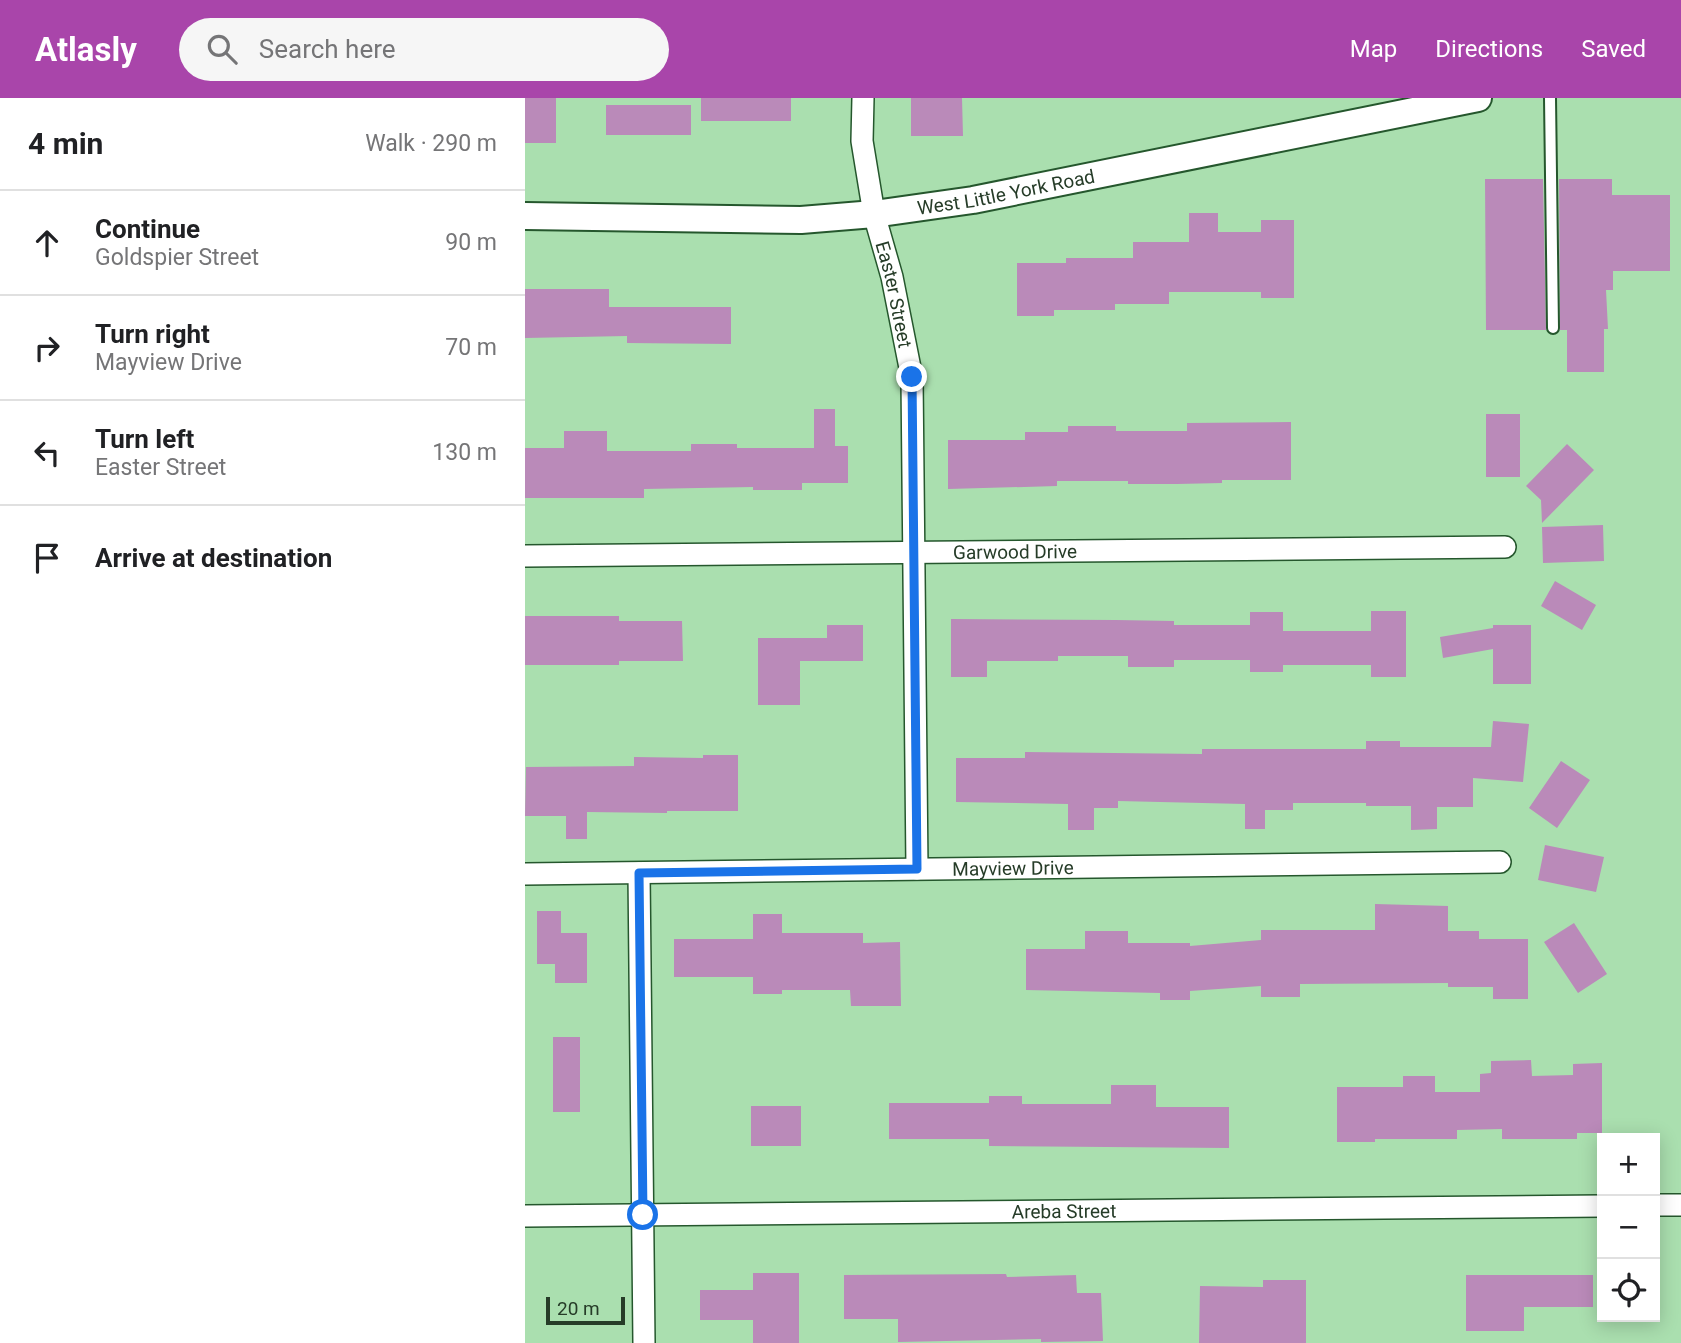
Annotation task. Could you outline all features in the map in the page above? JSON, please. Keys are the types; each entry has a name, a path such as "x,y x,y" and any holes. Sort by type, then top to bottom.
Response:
{"street":[{"name":"Easter Street","path":"863,98 862,141 874,214 898,303 912,377 917,869"},
{"name":"West Little York Road","path":"525,216 801,220 874,214 973,200 1478,98"},
{"name":"Garwood Drive","path":"525,556 1505,547"},
{"name":"Mayview Drive","path":"525,874 1500,862"},
{"path":"639,873 644,1343"},
{"path":"1660,1205 1681,1205"},
{"name":"Areba Street","path":"525,1216 1597,1206"}],"lane":[{"path":"1550,98 1553,328"}],"building":[{"path":"525,98 556,98 556,143 525,143"},
{"path":"701,98 791,98 791,121 701,121"},
{"path":"911,98 962,98 963,136 911,136"},
{"path":"606,105 691,105 691,135 606,135"},
{"path":"1485,179 1543,179 1546,330 1486,330"},
{"path":"1559,179 1612,179 1612,195 1670,195 1670,271 1613,271 1613,290 1606,290 1608,329 1604,329 1604,372 1567,372 1567,330 1560,330"},
{"path":"1189,213 1218,213 1218,232 1261,232 1261,220 1294,220 1294,298 1261,298 1261,292 1169,292 1169,304 1115,304 1115,310 1054,310 1054,316 1017,316 1017,263 1066,263 1066,258 1133,258 1133,242 1189,242"},
{"path":"525,289 609,289 609,307 731,307 731,344 627,343 627,336 525,338"},
{"path":"814,409 835,409 835,446 848,446 848,483 802,483 802,490 753,490 753,487 644,489 644,498 525,498 525,448 564,448 564,431 607,431 607,451 691,451 691,444 737,444 737,448 814,448"},
{"path":"1486,414 1520,414 1520,477 1486,477"},
{"path":"1291,422 1291,480 1222,480 1222,483 1177,484 1057,481 1057,486 948,489 948,440 1025,440 1025,432 1068,432 1068,426 1116,426 1116,431 1187,431 1187,423"},
{"path":"1567,444 1594,470 1542,523 1541,500 1526,486"},
{"path":"1603,525 1604,561 1543,563 1542,527"},
{"path":"1555,581 1596,605 1582,630 1541,606"},
{"path":"1371,611 1406,611 1406,677 1371,677 1371,665 1283,665 1283,672 1250,672 1250,660 1174,660 1174,667 1128,667 1128,656 1058,656 1058,661 987,661 987,677 951,677 951,619 1174,621 1174,625 1250,625 1250,612 1283,612 1283,631 1371,631"},
{"path":"525,616 619,616 619,621 682,621 683,661 619,661 619,665 525,665"},
{"path":"827,625 863,625 863,661 800,661 800,705 758,705 758,638 827,638"},
{"path":"1493,625 1531,625 1531,684 1493,684 1493,649 1443,658 1440,637 1493,628"},
{"path":"1493,721 1529,724 1523,782 1473,778 1473,807 1437,807 1437,829 1411,830 1411,806 1366,806 1366,803 1293,803 1293,810 1265,810 1265,829 1245,829 1245,804 1118,801 1118,808 1094,808 1094,830 1068,830 1068,804 956,802 956,758 1025,758 1025,752 1202,754 1202,749 1366,749 1366,741 1400,741 1400,747 1491,747"},
{"path":"703,755 738,755 738,811 587,812 587,839 566,839 566,816 525,816 526,767 634,766 634,757 703,758"},
{"path":"1561,761 1590,780 1557,828 1529,808"},
{"path":"1545,845 1604,857 1596,892 1538,880"},
{"path":"1375,904 1448,906 1448,931 1479,931 1479,939 1528,939 1528,999 1493,999 1493,987 1448,987 1448,983 1300,984 1300,997 1261,997 1261,986 1190,991 1190,1000 1160,1000 1160,993 1026,990 1026,949 1085,949 1085,931 1128,931 1128,943 1190,943 1190,946 1261,940 1261,930 1375,930"},
{"path":"537,911 561,911 561,933 587,933 587,983 555,983 555,964 537,964"},
{"path":"753,914 782,914 782,933 863,933 863,943 900,942 901,1006 851,1006 850,990 782,990 782,994 753,994 753,977 674,977 674,939 753,939"},
{"path":"1574,923 1607,974 1578,993 1544,942"},
{"path":"553,1037 580,1037 580,1112 553,1112"},
{"path":"1531,1060 1532,1076 1573,1075 1573,1064 1602,1063 1602,1133 1577,1133 1577,1139 1502,1139 1502,1129 1457,1130 1457,1139 1337,1142 1337,1087 1403,1087 1403,1076 1435,1076 1435,1092 1480,1092 1480,1074 1491,1073 1491,1061"},
{"path":"1111,1085 1156,1085 1156,1107 1229,1107 1229,1148 989,1146 989,1139 889,1139 889,1103 989,1103 989,1096 1022,1096 1022,1104 1111,1104"},
{"path":"751,1106 801,1106 801,1146 751,1146"},
{"path":"753,1273 799,1273 799,1343 753,1343 753,1320 700,1320 700,1290 753,1290"},
{"path":"1006,1274 1007,1277 1076,1275 1077,1293 1101,1293 1103,1341 1041,1342 1041,1339 898,1342 898,1319 844,1319 844,1275"},
{"path":"1466,1275 1593,1275 1593,1307 1524,1307 1524,1331 1466,1331"},
{"path":"1263,1280 1306,1280 1306,1343 1199,1343 1200,1286 1263,1287"}],"route":[{"path":"643,1215 639,873 917,869 912,377"}]}
